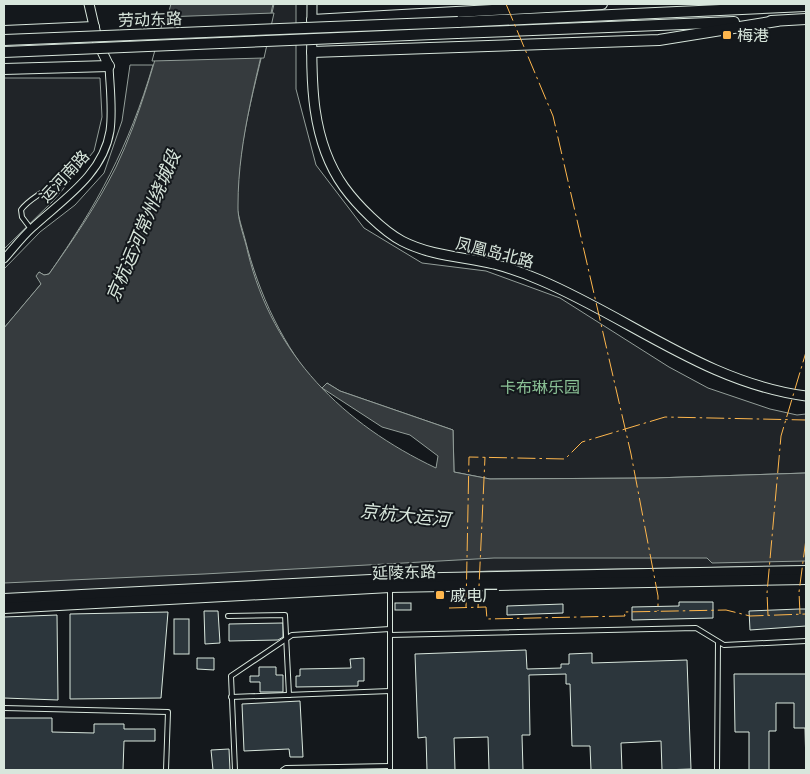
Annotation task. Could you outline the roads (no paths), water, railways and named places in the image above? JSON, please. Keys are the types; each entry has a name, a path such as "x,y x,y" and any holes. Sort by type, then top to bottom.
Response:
{"main road":[{"path":"312,20 602,4"},
{"path":"707,4 776,8"},
{"name":"劳动东路","path":"4,40 806,6"},
{"name":"劳动东路","path":"4,52 806,19"},
{"path":"312,52 659,40 777,21"},
{"path":"4,32 94,27"},
{"path":"4,69 109,66"},
{"name":"延陵东路","path":"4,599 399,579 806,571"},
{"name":"延陵东路","path":"4,608 390,587 806,579"}],"street":[{"path":"88,4 98,43 109,66"},
{"name":"凤凰岛北路","path":"312,4 313,104 326,153 344,187 368,214 402,241 446,256 494,264 540,280 684,356 733,378 762,388 806,396"},
{"name":"运河南路","path":"4,259 31,229 70,196 99,163 109,133 111,105 109,66"}],"lane":[{"path":"31,229 22,216 21,210 50,187 55,179"},
{"path":"283,770 286,768 390,768 390,587"},
{"path":"228,616 285,615 289,695"},
{"path":"390,635 696,628 724,645 806,641"},
{"path":"235,770 231,676 292,635 390,630"},
{"path":"717,770 718,642"},
{"path":"231,697 390,691"},
{"path":"4,708 168,712 166,770"}],"water":[{"path":"171,4 273,4 245,129 239,180 239,217 259,290 275,323 294,354 322,388 327,383 340,391 453,430 454,472 490,479 654,478 806,473 806,561 712,563 707,558 494,558 4,583 4,328 41,284 36,276 39,272 44,275 49,274 93,209 109,181 133,127","holes":["323,389 382,427 410,435 438,456 436,468 402,450 371,430 342,408"]}],"place":[{"name":"梅港","path":"727,35"},
{"name":"戚电厂","path":"440,595"}],"water label":[{"name":"京杭运河常州绕城段","path":"143,226"},
{"name":"京杭大运河","path":"405,515"}],"park label":[{"name":"卡布琳乐园","path":"540,387"}]}
